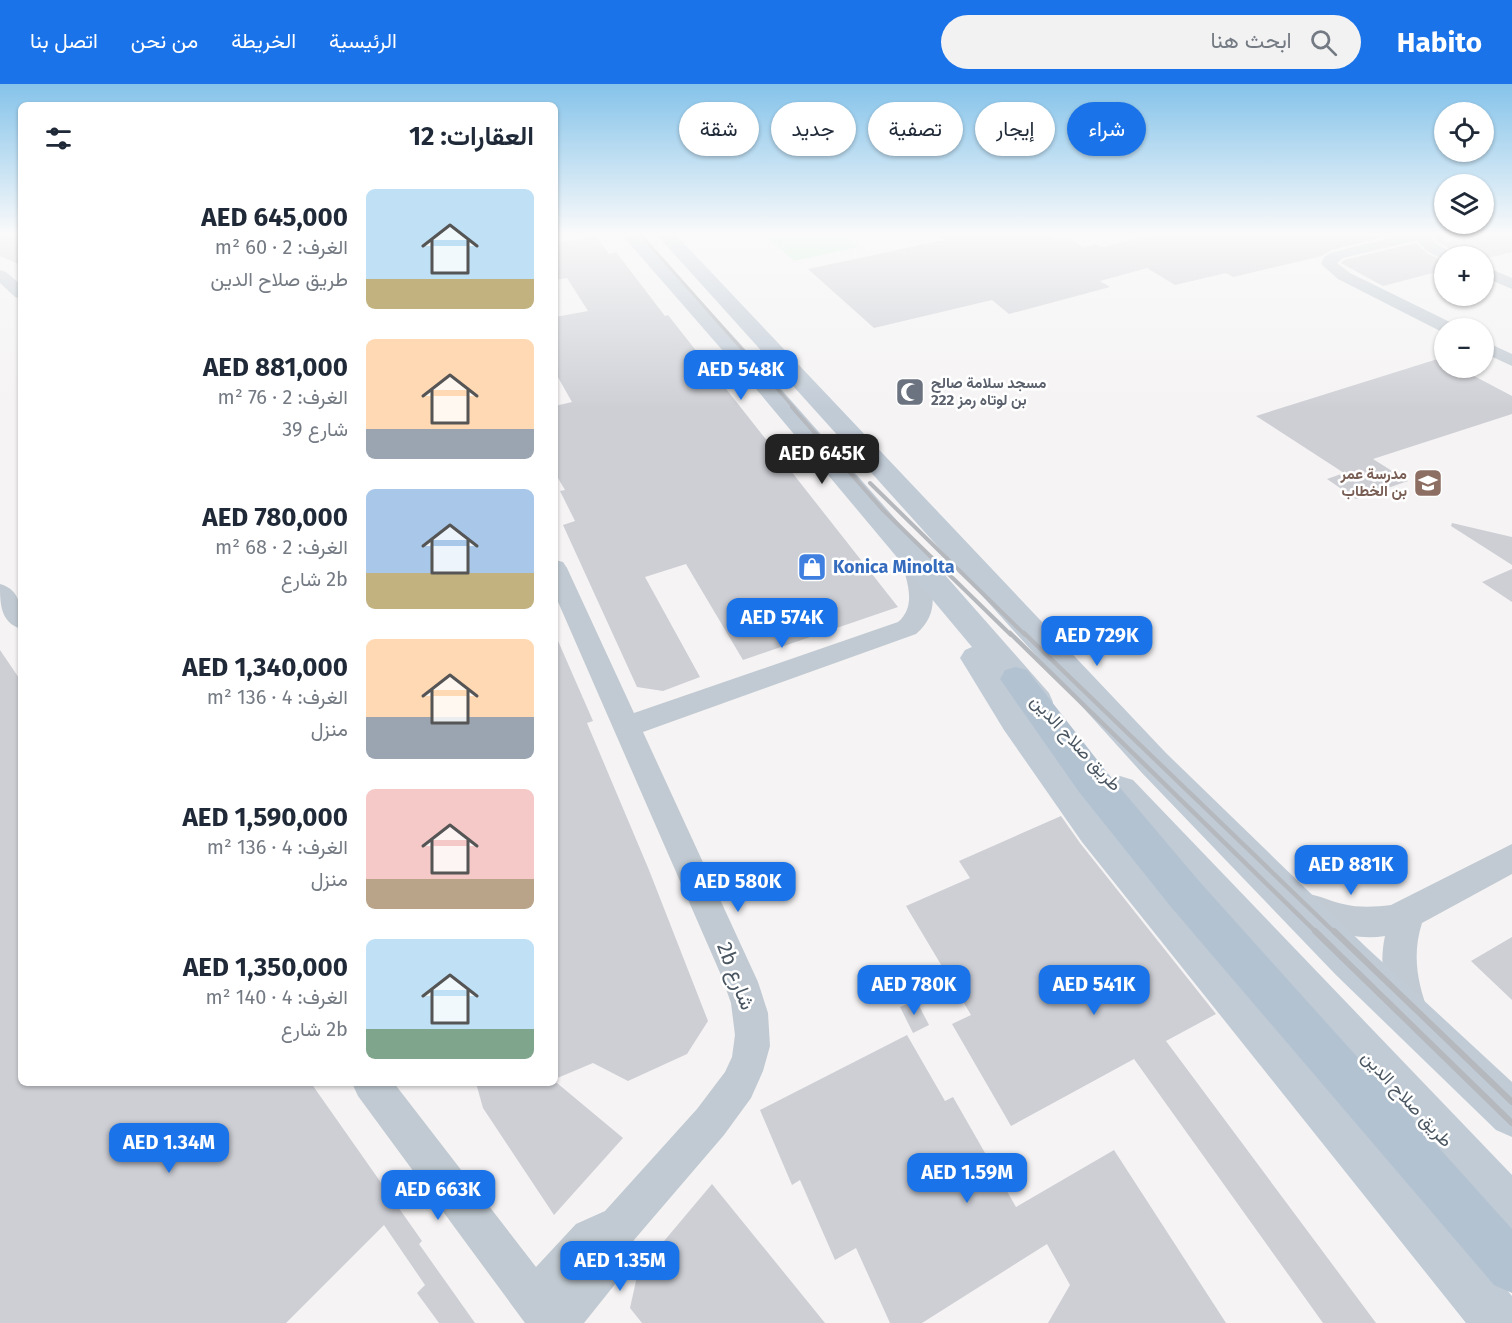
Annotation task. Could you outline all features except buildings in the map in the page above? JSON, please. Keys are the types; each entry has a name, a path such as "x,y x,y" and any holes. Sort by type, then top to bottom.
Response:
{"main road":[{"name":"طريق صلاح الدين","path":"685,293 1016,679 1512,1211"},
{"name":"طريق صلاح الدين","path":"697,293 896,466 1106,713 1293,903 1512,1114"},
{"path":"734,379 765,385"},
{"path":"938,588 980,664 1016,721 1095,831 1500,1323"},
{"path":"1016,679 1092,781 1185,894 1512,1267"}],"street":[{"path":"1378,293 1434,321"},
{"path":"1494,351 1512,361"},
{"path":"627,726 907,628 917,622 922,612 922,601 912,557"},
{"name":"2b شارع","path":"547,1315 608,1259 614,1245 616,1229 722,1108 740,1083 750,1055 753,1026 748,999 741,981 558,575"},
{"path":"0,592 18,616"},
{"path":"1293,903 1318,914 1344,921 1369,923 1391,920 1410,914 1512,858"},
{"path":"1410,914 1402,930 1398,950 1398,971 1404,996 1415,1022"},
{"path":"373,1086 547,1315"}],"railway":[{"path":"692,293 794,408"},
{"path":"792,407 883,510 1011,635"},
{"path":"870,483 1025,635"},
{"path":"1010,633 1317,933"},
{"path":"1024,633 1335,933"},
{"path":"1315,931 1512,1123"},
{"path":"1334,931 1512,1102"}],"place":[{"name":"مسجد سلامة صالح بن لوتاه رمز 222","path":"910,392"},
{"name":"مدرسة عمر بن الخطاب","path":"1428,483"},
{"name":"Konica Minolta","path":"812,567"}]}
